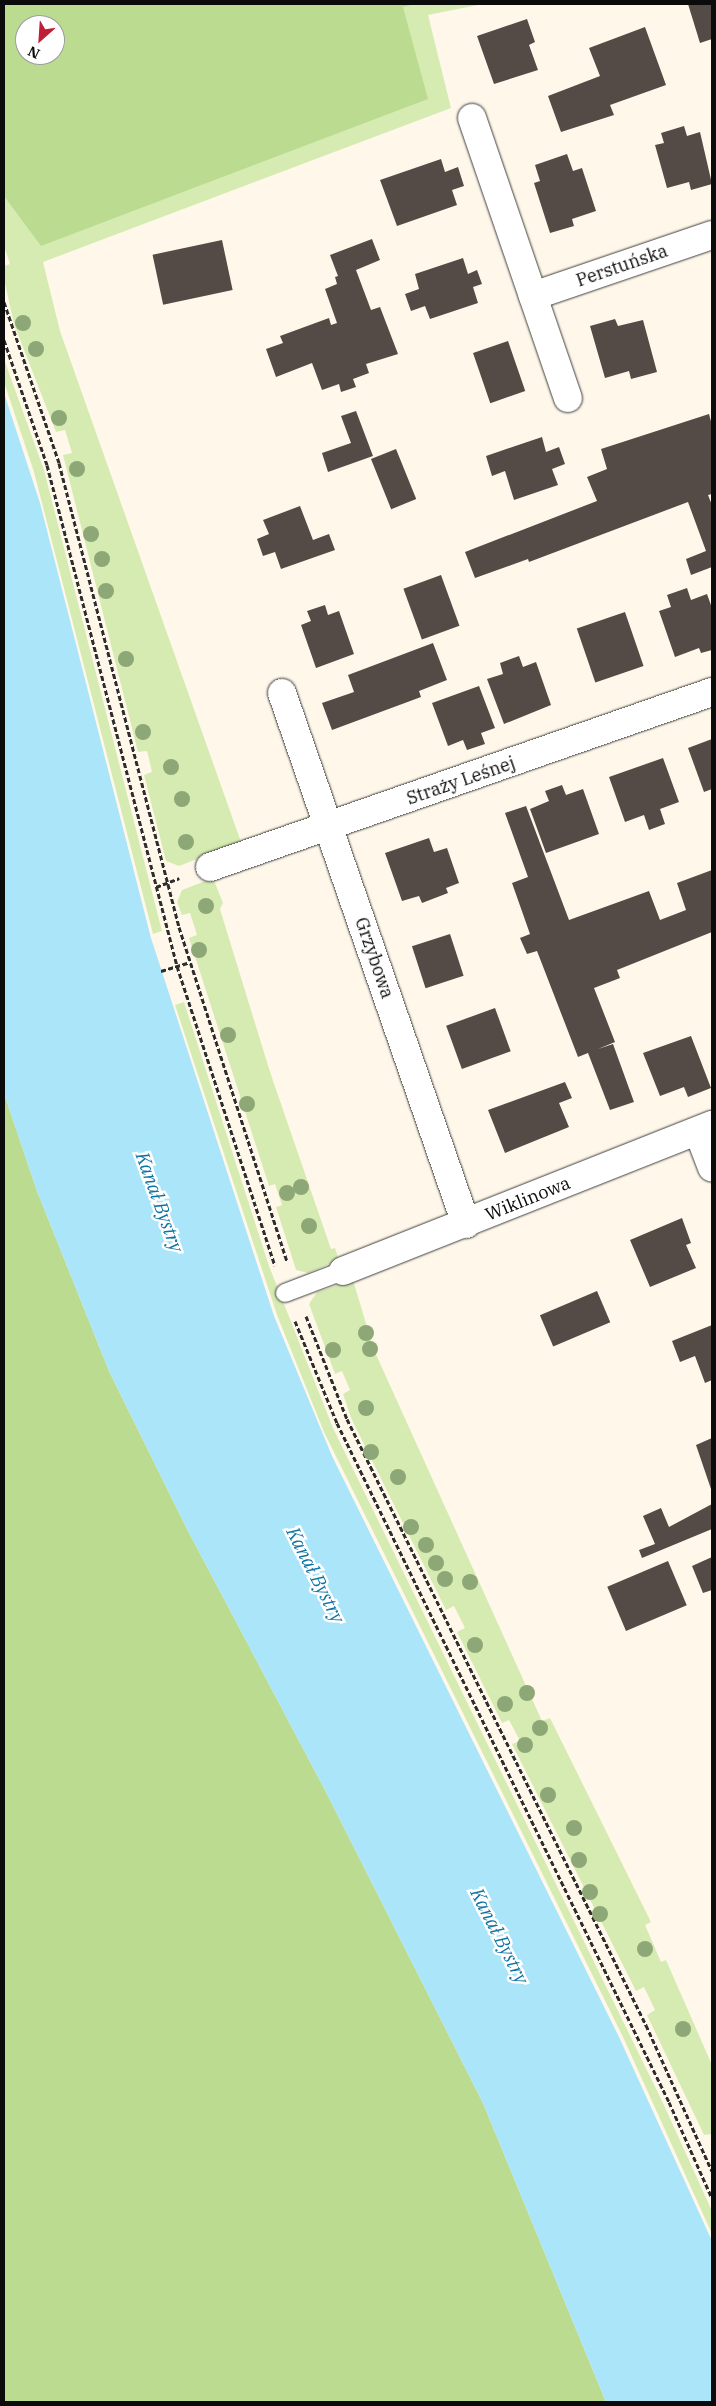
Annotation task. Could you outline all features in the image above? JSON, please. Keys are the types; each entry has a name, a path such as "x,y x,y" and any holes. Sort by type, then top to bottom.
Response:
{"street":[{"path":"472,118 568,398"},
{"name":"Perstuńska","path":"533,296 712,235"},
{"name":"Straży Leśnej","path":"210,867 712,692"},
{"name":"Grzybowa","path":"282,693 466,1224"},
{"path":"705,1128 712,1167"},
{"name":"Wiklinowa","path":"343,1271 705,1128"}],"lane":[{"path":"285,1294 343,1271"}],"path":[{"path":"161,970 190,962"}],"green space":[{"path":"4,4 483,4 428,15 451,108 43,262 60,331 241,842 179,866 166,861 144,775 152,772 147,751 138,752 63,455 72,453 65,430 56,432 14,324 4,279 4,266 10,264 4,246"},
{"path":"4,4 415,4 403,7 428,99 41,246 4,196"},
{"path":"4,359 44,470 162,931 153,934 34,472 4,382"},
{"path":"213,878 223,903 220,909 270,1072 331,1249 335,1248 339,1260 308,1273 296,1270 276,1207 282,1205 275,1184 269,1186 189,938 197,935 190,913 182,915 177,902 182,890"},
{"path":"184,1002 269,1266 333,1428 663,2103 712,2211 712,2234 623,2037 324,1432 277,1315 175,1005"},
{"path":"4,1093 37,1191 109,1371 187,1529 325,1790 483,2103 606,2402 4,2402"},
{"path":"353,1280 374,1350 542,1721 550,1718 651,1922 645,1925 661,1962 666,1960 712,2065 712,2134 704,2135 647,2015 655,2010 644,1987 636,1991 512,1744 520,1741 509,1720 502,1723 457,1632 465,1628 454,1606 446,1610 351,1418 343,1394 350,1390 342,1371 335,1374 309,1304 317,1292"}],"water":[{"name":"Kanał Bystry","path":"4,393 40,503 151,938 274,1316 332,1456 619,2037 712,2241 712,2402 606,2402 483,2103 325,1790 187,1529 109,1371 37,1191 4,1093"}],"building":[{"path":"688,4 712,4 712,39 700,43"},
{"path":"527,19 535,42 529,45 538,70 494,84 477,36"},
{"path":"645,27 666,85 610,105 614,115 561,132 548,96 600,76 589,48"},
{"path":"684,126 687,136 700,132 712,184 691,190 689,182 667,188 655,145 664,143 661,133"},
{"path":"567,154 573,171 582,168 596,211 572,219 574,226 550,233 534,183 540,181 535,165"},
{"path":"441,159 445,172 458,167 464,186 452,190 457,205 397,226 380,180"},
{"path":"372,239 380,260 356,270 371,310 380,307 398,354 366,364 369,373 353,379 356,387 341,392 339,384 322,390 312,363 276,377 266,349 283,343 280,336 329,318 331,325 337,323 325,289 337,284 335,277 338,276 330,255"},
{"path":"222,240 233,290 163,305 153,255"},
{"path":"463,258 468,274 477,270 482,284 473,287 478,303 430,319 425,306 411,311 405,294 419,289 415,274"},
{"path":"615,319 618,326 643,320 657,372 631,379 629,371 605,378 590,326"},
{"path":"508,341 525,391 490,403 473,353"},
{"path":"356,411 373,456 328,472 322,453 351,443 341,416"},
{"path":"709,414 712,425 712,494 708,495 712,505 712,567 691,575 686,559 706,551 688,502 529,562 528,559 475,578 465,552 597,501 587,477 607,469 601,449"},
{"path":"542,437 546,452 559,447 565,464 552,469 558,485 514,500 505,471 492,476 486,456"},
{"path":"396,449 416,499 391,509 371,459"},
{"path":"300,506 313,540 329,534 335,550 281,569 275,552 263,556 257,539 269,534 263,520"},
{"path":"441,575 459,626 422,639 403,589"},
{"path":"687,588 691,600 707,594 712,608 712,650 701,653 699,648 675,657 659,611 671,607 667,595"},
{"path":"325,605 328,615 339,611 354,654 316,668 301,625 311,621 307,611"},
{"path":"625,612 644,666 595,682 577,629"},
{"path":"433,643 447,680 419,691 421,697 332,730 322,703 354,692 348,675"},
{"path":"519,656 523,667 536,662 551,705 504,724 487,679 503,674 500,663"},
{"path":"479,686 495,728 481,733 485,744 467,750 463,740 448,746 432,703"},
{"path":"712,739 712,789 704,792 688,748"},
{"path":"663,758 679,802 660,809 665,824 649,830 644,815 625,822 609,777"},
{"path":"562,785 566,795 583,789 599,834 546,853 530,809 549,801 545,791"},
{"path":"526,806 569,920 649,891 660,920 686,910 677,883 712,870 712,932 617,970 620,978 594,988 615,1042 598,1049 613,1044 634,1102 610,1110 588,1053 578,1057 537,951 527,954 520,938 530,934 512,883 528,877 505,813"},
{"path":"429,838 434,852 447,848 459,883 446,888 448,893 422,903 419,896 402,901 385,853"},
{"path":"450,934 464,976 426,988 412,946"},
{"path":"495,1008 511,1051 462,1069 446,1026"},
{"path":"691,1036 711,1088 688,1097 684,1087 660,1096 643,1053"},
{"path":"565,1082 572,1098 559,1103 569,1127 505,1153 488,1110"},
{"path":"682,1218 691,1243 686,1245 696,1268 650,1287 630,1240"},
{"path":"597,1291 610,1322 553,1347 540,1315"},
{"path":"712,1325 712,1380 705,1383 695,1356 680,1362 672,1341"},
{"path":"712,1438 712,1492 696,1445"},
{"path":"712,1504 712,1529 642,1558 639,1550 655,1544 643,1516 661,1508 669,1527"},
{"path":"712,1557 712,1590 703,1593 692,1566"},
{"path":"668,1561 687,1605 626,1631 607,1587"}]}
